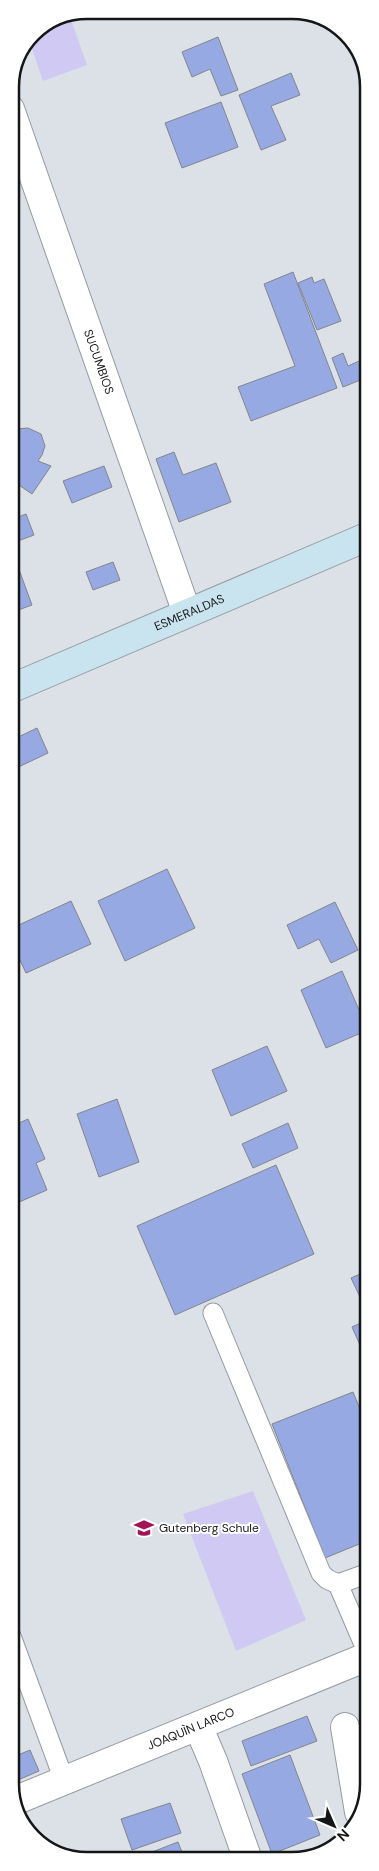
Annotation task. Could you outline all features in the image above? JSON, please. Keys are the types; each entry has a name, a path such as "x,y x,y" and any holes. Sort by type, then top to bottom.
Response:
{"street":[{"name":"SUCUMBIOS","path":"19,135 187,613"},
{"name":"ESMERALDAS","path":"19,685 360,539"},
{"name":"JOAQUÌN LARCO","path":"20,1798 360,1660"},
{"path":"198,1726 213,1761 245,1852"},
{"path":"345,1727 357,1802"}],"lane":[{"path":"213,1313 321,1573 327,1579 338,1584 360,1635"},
{"path":"338,1584 360,1576"},
{"path":"19,1658 64,1780"}],"shaded area":[{"path":"71,21 87,65 43,81 32,47 53,28"},
{"path":"253,1491 306,1620 236,1651 183,1514"}],"building":[{"path":"218,37 238,90 221,96 210,69 192,77 182,52"},
{"path":"291,73 300,95 271,106 286,140 261,150 239,95"},
{"path":"221,102 238,147 182,168 165,123"},
{"path":"293,272 337,388 251,421 238,387 295,366 264,284"},
{"path":"312,277 314,283 324,279 341,321 317,330 298,283"},
{"path":"343,353 348,366 360,361 360,380 343,387 332,358"},
{"path":"28,428 41,434 45,446 38,461 51,466 32,494 19,485 19,429"},
{"path":"174,452 183,475 216,463 231,502 179,522 156,459"},
{"path":"104,466 112,487 72,503 63,481"},
{"path":"26,514 34,535 19,541 19,517"},
{"path":"113,562 120,580 93,590 86,572"},
{"path":"19,570 32,605 19,610"},
{"path":"37,728 48,753 19,767 19,737"},
{"path":"167,869 195,928 125,961 98,901"},
{"path":"71,901 91,944 26,973 19,958 19,925"},
{"path":"335,902 358,950 331,963 319,939 298,949 287,925"},
{"path":"342,971 360,1012 360,1033 326,1048 301,990"},
{"path":"267,1046 287,1091 231,1116 212,1070"},
{"path":"117,1099 139,1162 99,1177 77,1114"},
{"path":"28,1119 45,1159 36,1163 47,1190 19,1202 19,1123"},
{"path":"288,1123 298,1148 253,1168 242,1144"},
{"path":"276,1165 314,1254 175,1315 137,1226"},
{"path":"360,1274 360,1297 351,1278"},
{"path":"360,1323 360,1345 352,1327"},
{"path":"353,1392 360,1409 360,1544 325,1558 272,1424"},
{"path":"307,1716 317,1741 251,1766 242,1741"},
{"path":"30,1750 39,1771 19,1780 19,1755"},
{"path":"290,1755 320,1835 277,1852 271,1852 242,1774"},
{"path":"170,1803 181,1833 132,1850 121,1819"},
{"path":"178,1842 182,1852 152,1852"}],"place":[{"name":"Gutenberg Schule","path":"144,1528"}]}
